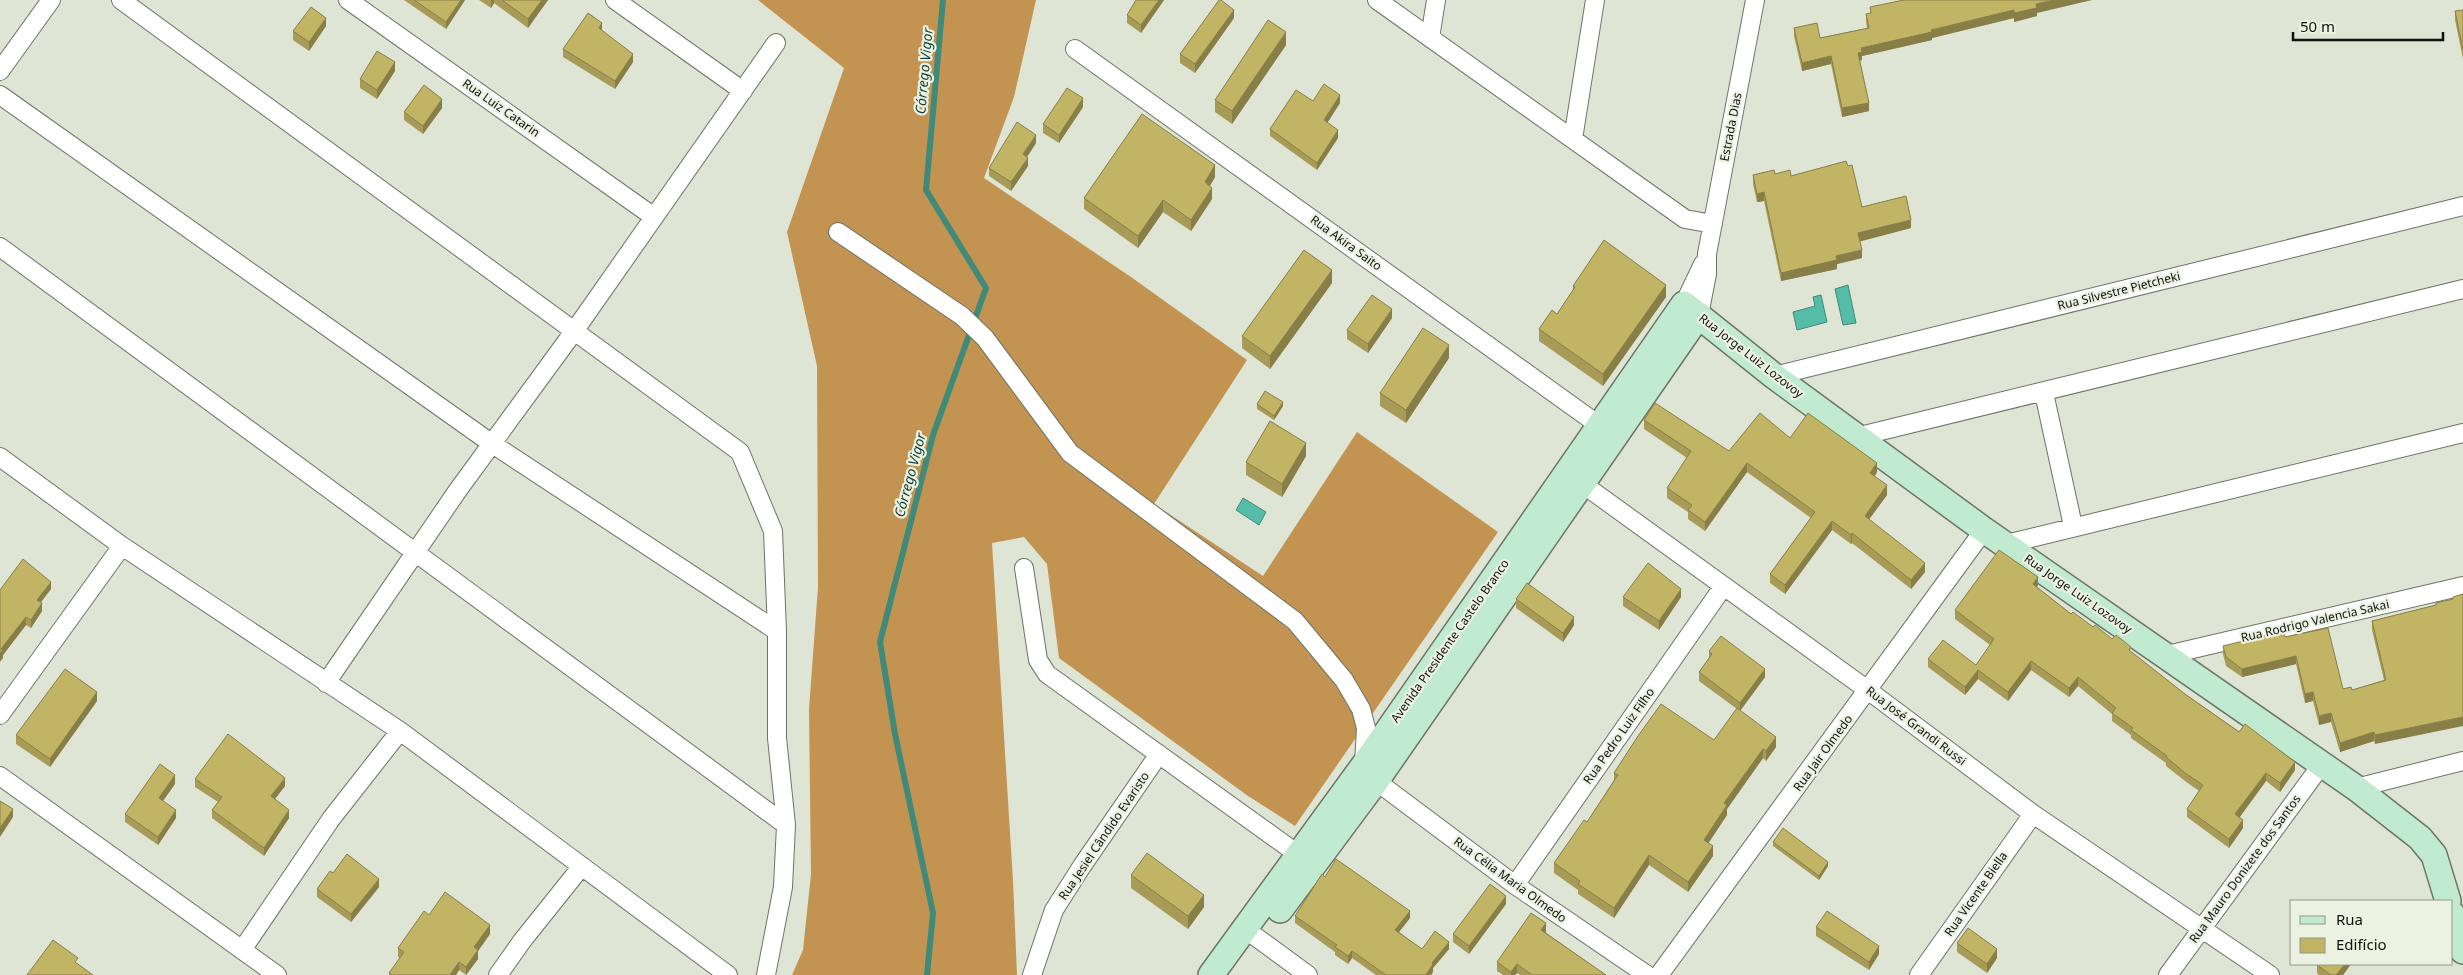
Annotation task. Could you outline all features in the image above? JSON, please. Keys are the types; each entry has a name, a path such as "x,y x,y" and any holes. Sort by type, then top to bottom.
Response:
{"street":[{"path":"0,71 52,0"},
{"path":"121,0 740,452 773,531 777,631 777,738 786,825 783,887 766,975"},
{"name":"Rua Luiz Catarin","path":"348,0 654,217"},
{"path":"615,0 743,91"},
{"path":"1377,0 1685,220 1713,224"},
{"path":"1430,38 1436,0"},
{"path":"1573,139 1595,0"},
{"name":"Estrada Dias","path":"1691,309 1708,254 1755,0"},
{"path":"326,684 491,443 575,330 776,43"},
{"name":"Rua Akira Saito","path":"1076,49 1607,431"},
{"path":"0,95 491,443 777,631"},
{"name":"Rua Silvestre Pietcheki","path":"1774,376 2463,206"},
{"path":"838,232 962,316 985,338 1070,453 1295,621 1344,680 1361,708 1366,728 1370,773"},
{"path":"0,247 786,825"},
{"path":"1856,437 2044,393 2463,289"},
{"name":"Avenida Presidente Castelo Branco","path":"1211,975 1251,934 1370,773 1691,309"},
{"name":"Rua Jorge Luiz Lozovoy","path":"1691,309 1774,376 1984,530 2167,655 2356,788 2420,838 2434,855 2448,900"},
{"path":"2044,393 2073,526"},
{"path":"2006,544 2073,526 2463,433"},
{"path":"0,457 122,546 326,684 400,731 728,975"},
{"name":"Rua José Grandi Russi","path":"1574,478 1869,691 2033,814 2270,975"},
{"name":"Rua Jair Olmedo","path":"1659,975 1869,691 1984,530"},
{"path":"0,715 122,546"},
{"path":"1024,568 1038,660 1048,674 1299,855"},
{"name":"Rua Rodrigo Valencia Sakai","path":"2167,655 2463,586"},
{"name":"Rua Pedro Luiz Filho","path":"1515,885 1723,587"},
{"path":"242,950 331,819 400,731"},
{"name":"Rua Jesiel Cândido Evaristo","path":"1032,975 1054,910 1159,754"},
{"path":"2356,788 2463,761"},
{"name":"Rua Mauro Donizete dos Santos","path":"2168,975 2322,764"},
{"name":"Avenida Presidente Castelo Branco","path":"1232,975 1251,934 1299,855 1370,773"},
{"name":"Rua Célia Maria Olmedo","path":"1370,773 1515,885 1647,975"},
{"path":"0,776 277,975"},
{"name":"Rua Vicente Biella","path":"1919,975 2033,814"},
{"path":"498,975 522,941 582,866"},
{"path":"2453,917 2463,951"},
{"path":"1251,934 1308,975"}],"shaded area":[{"path":"758,0 1036,0 1014,97 984,178 1131,277 1247,360 1154,504 1263,576 1357,432 1498,532 1295,826 1248,796 1059,658 1047,564 1024,537 992,543 1017,975 792,975 803,950 811,874 809,709 818,587 817,366 787,232 844,68"}],"water":[{"path":"1848,285 1856,323 1843,325 1835,289"},
{"path":"1821,295 1827,322 1797,330 1793,312 1815,306 1813,297"},
{"path":"1243,498 1266,512 1259,525 1236,510"}],"building":[{"path":"414,0 461,0 446,22"},
{"path":"502,0 542,0 528,19"},
{"path":"1136,0 1159,0 1141,25 1127,15"},
{"path":"1219,0 1234,10 1195,64 1180,54"},
{"path":"1904,0 2055,0 2036,4 2037,8 2014,13 2014,10 1931,30 1932,32 1861,48 1862,52 1858,53 1869,103 1842,108 1831,56 1802,63 1794,28 1817,23 1820,38 1869,28 1866,14 1871,13 1870,7"},
{"path":"311,7 326,18 309,42 293,31"},
{"path":"2463,10 2463,50 2455,11"},
{"path":"588,13 602,23 599,28 633,54 615,81 563,49"},
{"path":"1268,20 1286,32 1232,111 1215,100"},
{"path":"377,51 395,62 377,90 360,79"},
{"path":"1324,84 1340,95 1324,120 1338,130 1317,163 1270,129 1296,90 1313,101"},
{"path":"424,85 442,99 423,126 404,112"},
{"path":"1067,88 1083,98 1059,135 1043,124"},
{"path":"1142,114 1215,165 1205,182 1212,188 1191,220 1163,200 1138,236 1084,198"},
{"path":"1017,122 1036,135 1023,154 1028,158 1011,182 989,168"},
{"path":"1846,161 1848,166 1852,165 1862,207 1906,196 1911,220 1858,233 1862,250 1836,256 1837,260 1781,273 1764,192 1757,194 1753,175 1774,170 1775,174 1790,170 1791,176"},
{"path":"1604,240 1666,285 1603,374 1539,329 1552,310 1557,314 1575,287 1573,286"},
{"path":"1304,250 1332,270 1270,356 1242,336"},
{"path":"1372,295 1392,309 1368,344 1347,330"},
{"path":"1423,328 1449,345 1406,410 1380,393"},
{"path":"1265,391 1283,402 1274,416 1257,404"},
{"path":"1655,403 1729,451 1760,413 1790,438 1808,413 1877,463 1870,473 1887,485 1865,516 1925,563 1911,580 1852,533 1851,535 1832,521 1785,585 1770,574 1815,512 1747,463 1705,522 1688,510 1692,505 1667,488 1691,451 1644,420"},
{"path":"1270,421 1306,443 1282,484 1246,462"},
{"path":"1999,550 2038,577 2033,584 2071,614 2073,612 2093,627 2095,625 2112,639 2116,635 2131,647 2129,650 2185,694 2239,732 2245,724 2295,762 2280,783 2266,773 2235,814 2243,820 2229,839 2187,809 2203,785 2131,730 2133,728 2112,713 2116,708 2078,677 2069,688 2031,661 2008,692 1978,670 1965,687 1928,659 1943,640 1976,665 1994,639 1955,610"},
{"path":"23,559 51,582 37,600 42,603 31,620 26,617 1,649 3,650 0,654 0,590"},
{"path":"1648,563 1681,589 1659,621 1623,597"},
{"path":"1527,583 1574,617 1563,633 1516,599"},
{"path":"2463,594 2463,717 2375,735 2374,732 2340,743 2331,713 2319,716 2313,692 2305,694 2296,656 2242,669 2226,657 2223,646 2283,631 2285,637 2328,628 2343,689 2351,687 2352,690 2386,680 2372,621 2436,605 2436,603 2453,599 2453,597"},
{"path":"1721,636 1765,669 1740,703 1699,672 1712,654 1709,651"},
{"path":"65,669 97,692 50,759 16,735"},
{"path":"1661,704 1714,740 1737,708 1776,737 1766,751 1763,749 1724,803 1727,805 1704,840 1713,846 1688,882 1649,855 1614,908 1578,884 1580,881 1554,863 1584,820 1587,822 1618,775 1614,773"},
{"path":"228,734 285,778 271,796 289,810 264,848 212,810 222,797 195,779"},
{"path":"160,764 175,775 159,798 176,810 158,837 125,814"},
{"path":"0,801 13,809 0,828"},
{"path":"1783,828 1828,862 1819,876 1773,842"},
{"path":"1147,853 1204,895 1188,916 1131,875"},
{"path":"347,854 379,879 351,914 317,889 330,871 333,873"},
{"path":"1336,859 1410,911 1395,930 1422,949 1435,931 1449,942 1432,963 1426,975 1386,975 1352,951 1348,956 1335,947 1337,945 1295,916 1322,874 1325,877"},
{"path":"1490,884 1506,896 1469,946 1453,934"},
{"path":"445,892 490,925 474,947 478,950 466,967 459,962 450,975 392,975 389,973 404,952 398,948 424,911 429,915"},
{"path":"1827,911 1879,946 1869,962 1816,927"},
{"path":"1531,913 1546,923 1541,930 1606,975 1532,975 1517,964 1511,972 1497,962"},
{"path":"1968,928 1997,949 1987,964 1957,943"},
{"path":"53,940 78,958 75,962 93,975 27,975"},
{"path":"2317,965 2344,965 2336,975 2331,975"}],"waterway":[{"name":"Córrego Vigor","path":"927,975 933,913 895,734 880,642 933,435 986,288 926,190 943,0"}]}
